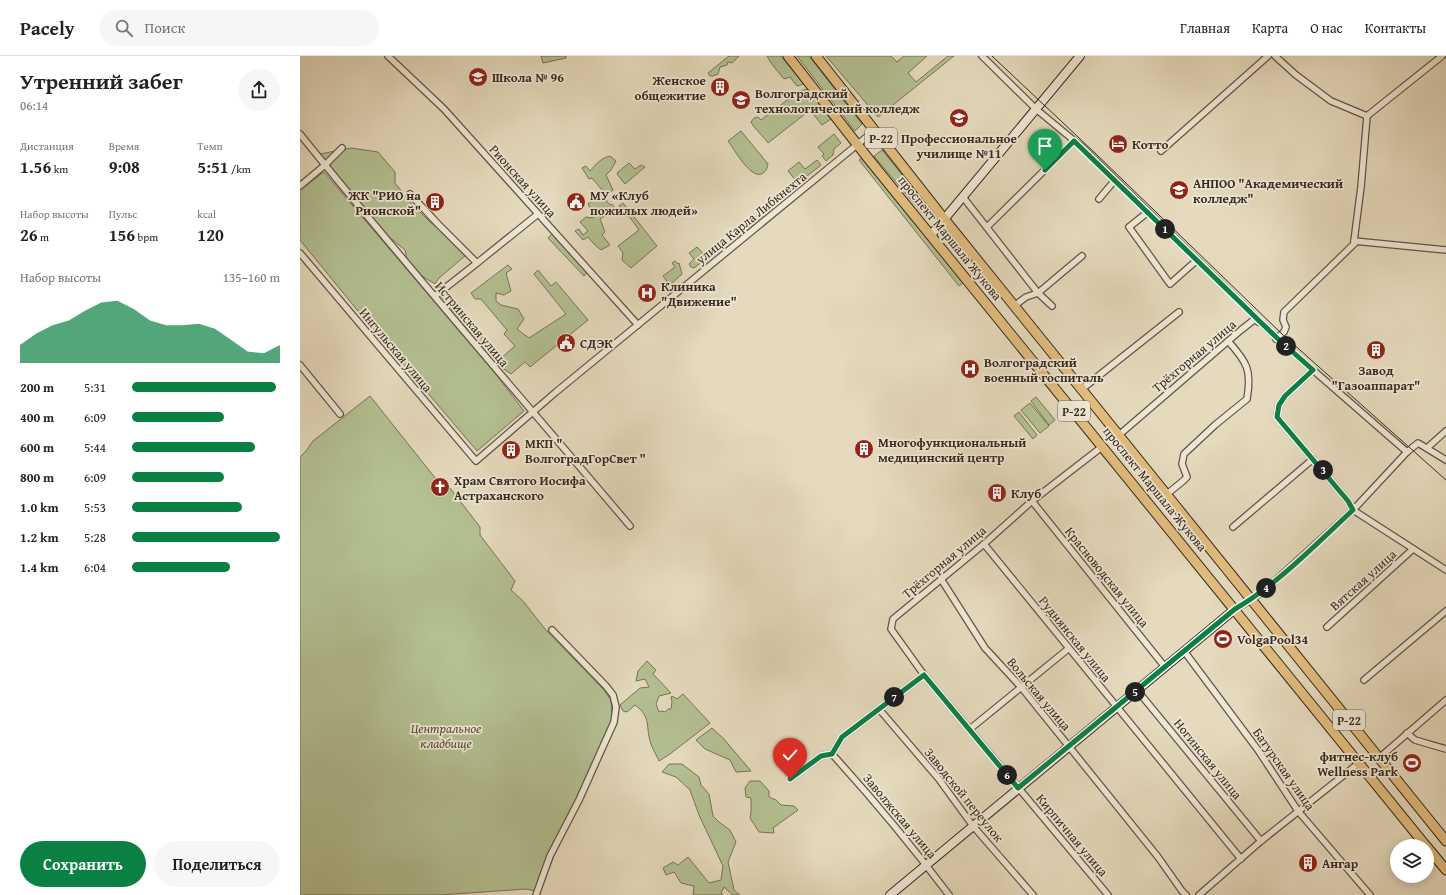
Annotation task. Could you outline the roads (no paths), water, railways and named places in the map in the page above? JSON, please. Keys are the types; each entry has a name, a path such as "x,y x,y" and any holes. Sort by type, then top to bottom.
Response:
{"highway":[{"name":"проспект Маршала Жукова","path":"788,56 857,144 1421,839"},
{"name":"проспект Маршала Жукова","path":"816,56 1014,306 1446,841"},
{"name":"проспект Маршала Жукова","path":"1434,853 1445,865"}],"main road":[{"path":"931,235 1080,56"},
{"path":"890,895 1235,609"}],"street":[{"name":"Рионская улица","path":"388,56 444,109 638,325"},
{"path":"982,56 1036,108 1074,141 1115,180 1277,338 1407,452"},
{"path":"1161,151 1268,56"},
{"path":"1275,56 1296,75 1331,101 1367,116"},
{"path":"1277,338 1284,332 1286,327 1282,320 1284,312 1355,243 1367,116 1443,56 1446,58"},
{"name":"улица Карла Либкнехта","path":"476,461 556,392 875,130"},
{"name":"Истринская улица","path":"300,134 499,373 534,412 630,526"},
{"path":"987,227 1074,141"},
{"path":"300,186 325,165 342,148"},
{"path":"1099,199 1115,180"},
{"path":"410,194 477,263"},
{"path":"963,198 1038,293 1052,306"},
{"path":"1148,212 1129,227 1170,284 1197,260"},
{"path":"435,296 538,214"},
{"path":"1354,241 1446,250"},
{"name":"Ингульская улица","path":"300,253 476,461"},
{"path":"1014,306 1026,297 1038,293 1082,256"},
{"path":"1082,389 1179,312"},
{"name":"Трёхгорная улица","path":"1119,435 1254,319 1276,339 1277,338"},
{"path":"1167,494 1187,477 1182,464 1184,454 1246,399 1250,382 1247,368 1240,355 1228,341"},
{"path":"300,365 340,414"},
{"path":"1313,370 1285,396 1279,405 1277,417 1348,501 1353,510 1446,570"},
{"path":"1427,448 1446,431"},
{"path":"1235,609 1251,600 1275,581 1353,510 1407,452 1418,443 1446,460"},
{"name":"Трёхгорная улица","path":"893,619 984,544 1032,501 1103,446"},
{"path":"1232,526 1313,459"},
{"name":"Красноводская улица","path":"1032,501 1165,667"},
{"name":"Руднянская улица","path":"984,544 1068,649 1241,859"},
{"name":"Вятская улица","path":"1327,627 1413,549"},
{"name":"Вольская улица","path":"941,579 985,648 1021,687 1158,857 1186,895"},
{"path":"1364,680 1446,611"},
{"name":"Кирпичная улица","path":"893,619 891,629 924,675 1108,895"},
{"path":"536,895 550,856 579,800 614,722 616,707 613,696 606,686 552,630"},
{"path":"970,729 1068,649"},
{"name":"Батурская улица","path":"1184,651 1258,750 1298,811 1370,895"},
{"path":"790,779 821,756 832,754 842,737 924,675"},
{"name":"Ногинская улица","path":"1137,690 1261,841"},
{"path":"1379,758 1446,700"},
{"name":"Заводской переулок","path":"879,709 938,778 973,826 1033,895"},
{"path":"1407,733 1415,740 1446,749"},
{"name":"Заволжская улица","path":"832,754 868,794 926,865 948,895"},
{"path":"1199,895 1261,841 1359,764"}],"tram line":[{"path":"992,56 1095,153 1282,334 1446,480"}],"place":[{"name":"Школа № 96","path":"478,77"},
{"name":"Женское общежитие","path":"720,87"},
{"name":"Волгоградский технологический колледж","path":"741,100"},
{"name":"Профессиональное училище №11","path":"959,118"},
{"name":"Котто","path":"1118,144"},
{"name":"АНПОО \"Академический колледж\"","path":"1179,190"},
{"name":"ЖК \"РИО на Рионской\"","path":"435,202"},
{"name":"МУ «Клуб пожилых людей»","path":"576,202"},
{"name":"Клиника \"Движение\"","path":"647,293"},
{"name":"СДЭК","path":"566,343"},
{"name":"Завод \"Газоаппарат\"","path":"1376,350"},
{"name":"Волгоградский военный госпиталь","path":"970,369"},
{"name":"Многофункциональный медицинский центр","path":"864,449"},
{"name":"МКП \" ВолгоградГорСвет \"","path":"511,450"},
{"name":"Храм Святого Иосифа Астраханского","path":"440,487"},
{"name":"Клуб","path":"997,493"},
{"name":"VolgaPool34","path":"1223,639"},
{"name":"фитнес-клуб Wellness Park","path":"1412,763"},
{"name":"Ангар","path":"1308,863"}],"park label":[{"name":"Центральное кладбище","path":"446,736"}]}
